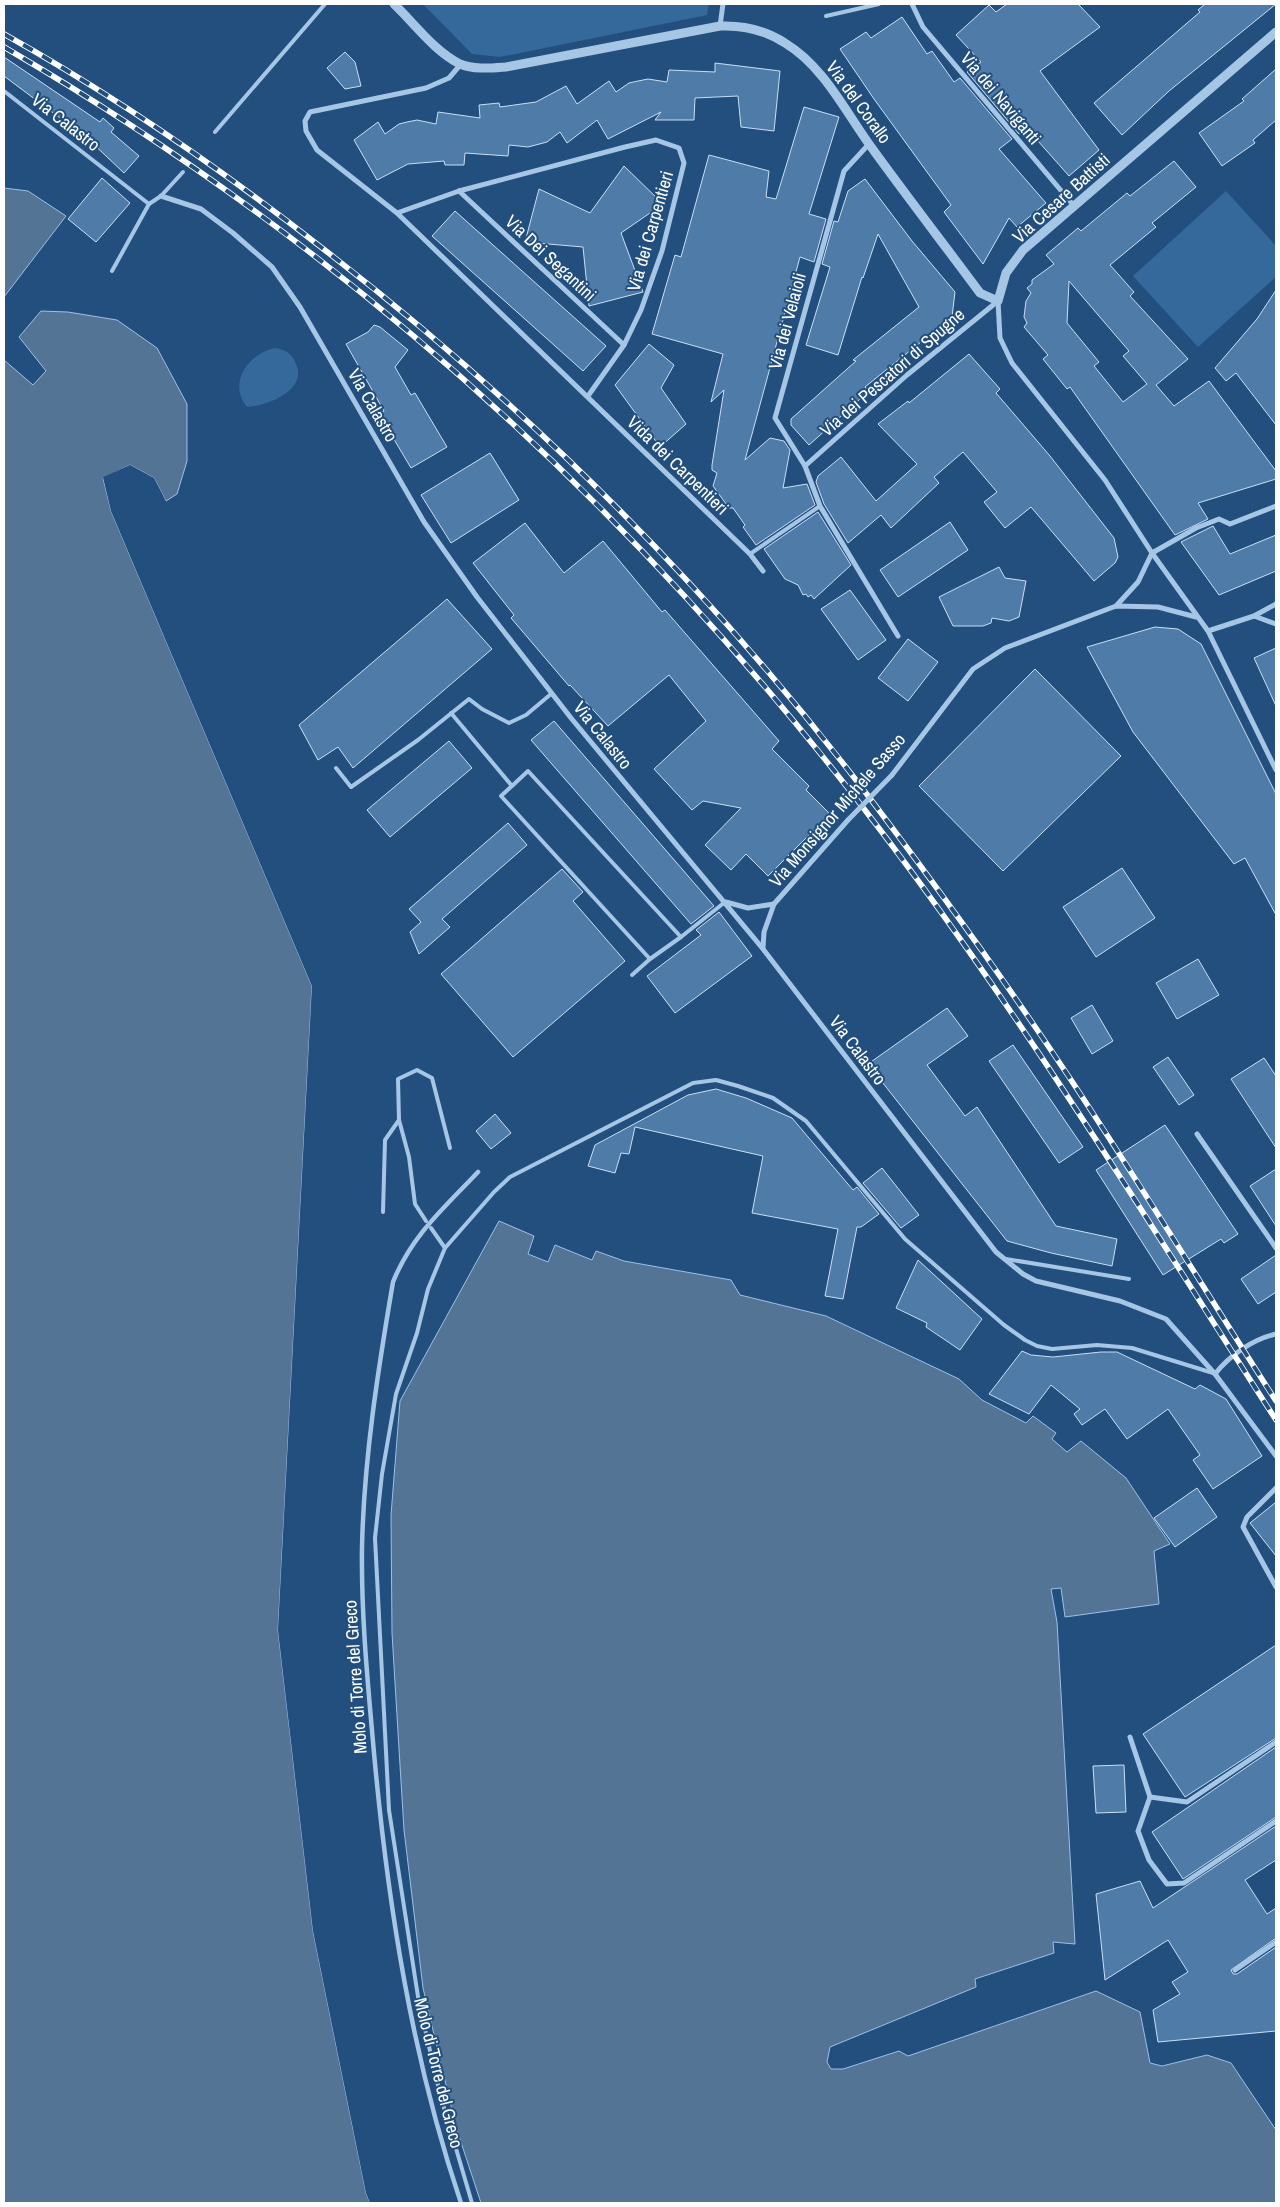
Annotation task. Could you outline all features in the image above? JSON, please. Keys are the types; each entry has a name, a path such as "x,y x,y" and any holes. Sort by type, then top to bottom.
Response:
{"street":[{"path":"394,4 440,48 461,64 449,78 426,88 310,112 305,121 306,131 317,150 397,213 588,396"},
{"path":"720,26 723,4"},
{"name":"Via dei Naviganti","path":"912,4 924,27 1074,206"},
{"name":"Via del Corallo","path":"461,64 482,68 506,67 720,26 740,25 765,31 800,54 826,80 869,144 980,293 998,301"},
{"name":"Via Cesare Battisti","path":"1276,32 1024,250 1006,273 998,301 1000,338 1012,363 1105,480 1152,553 1208,630 1276,770"},
{"name":"Via dei Carpentieri","path":"397,213 460,191 656,140 680,148 684,163 662,251 641,310 624,345 588,396"},
{"name":"Via dei Velaioli","path":"869,144 844,171 775,418 805,466 820,506 898,636"},
{"name":"Via Dei Segantini","path":"460,191 624,345"},
{"name":"Via Calastro","path":"161,196 201,209 233,233 272,267 300,307 424,522 477,597 552,694 763,949 996,1252 1022,1274 1036,1281 1120,1300 1166,1319 1215,1374 1276,1456"},
{"name":"Via dei Pescatori di Spugne","path":"805,466 907,375 998,301"},
{"name":"Vida dei Carpentieri","path":"588,396 750,554 763,571"},
{"path":"1152,553 1196,528 1219,519 1230,524 1276,506"},
{"name":"Via Monsignor Michele Sasso","path":"1116,606 1138,582 1152,553"},
{"path":"1208,630 1254,616 1276,604"},
{"name":"Via Monsignor Michele Sasso","path":"763,949 764,932 774,904 848,820 892,775 974,669 1005,648 1116,606 1158,607 1197,617"},
{"path":"1254,616 1276,624"},
{"name":"Via Monsignor Michele Sasso","path":"725,902 748,908 774,904"},
{"path":"1197,1134 1276,1248"},
{"name":"Molo di Torre del Greco","path":"460,2203 442,2146 404,1989 378,1793 364,1633 362,1549 368,1457 393,1282 401,1262 417,1236 478,1172"},
{"path":"1215,1374 1224,1362 1249,1344 1276,1334"},
{"path":"1276,1488 1247,1517 1243,1527 1276,1587"},
{"path":"1130,1737 1150,1797 1138,1832 1149,1860 1167,1884 1184,1883 1276,1821"},
{"path":"1150,1797 1187,1802 1276,1742"},
{"path":"1235,1970 1276,1942"}],"lane":[{"path":"215,132 326,4"},
{"path":"826,16 879,4"},
{"name":"Via Calastro","path":"4,91 149,204"},
{"path":"112,272 149,204 161,196 183,172"},
{"path":"750,554 820,506"},
{"path":"336,768 351,787 469,699 482,709 509,723 526,715 552,694"},
{"path":"451,713 512,786"},
{"path":"650,959 501,796 528,771 681,937"},
{"path":"632,975 725,902"},
{"path":"426,1221 415,1204 409,1157 399,1120 398,1079 417,1070 432,1078 450,1148"},
{"path":"472,2203 440,2094 419,2003 389,1810 375,1538 382,1474 396,1394 428,1289 445,1248 494,1192 510,1177 694,1083 716,1080 773,1098 806,1121 905,1239 1004,1325 1025,1340 1038,1346 1052,1349 1096,1346 1132,1348 1215,1374"},
{"path":"383,1212 385,1140 399,1120"},
{"path":"431,1228 445,1248"},
{"path":"1006,1259 1130,1279"}],"shaded area":[{"path":"423,4 709,4 707,15 500,57 472,54"},
{"path":"4,188 28,191 66,216 4,297"},
{"path":"1226,191 1276,246 1276,277 1198,347 1133,276"},
{"path":"41,311 68,312 117,320 157,348 187,404 187,461 177,494 166,501 154,478 130,465 103,478 111,511 312,986 278,1630 313,1931 366,2193 370,2203 4,2203 4,360 33,385 46,371 19,337"},
{"path":"275,348 285,351 293,357 298,373 296,382 284,395 265,404 247,407 241,398 239,388 244,370 257,356"},
{"path":"499,1221 534,1236 528,1254 548,1262 555,1245 592,1260 596,1251 624,1261 731,1280 740,1295 826,1316 959,1379 982,1400 1026,1423 1033,1416 1056,1433 1052,1439 1067,1452 1081,1441 1126,1478 1170,1544 1154,1551 1159,1604 1065,1617 1061,1588 1051,1589 1057,1622 1075,1944 1053,1942 1054,1953 975,1979 976,1987 830,2047 827,2062 831,2069 843,2069 899,2051 908,2056 1096,1991 1140,2012 1150,2063 1162,2066 1207,2055 1231,2063 1276,2130 1276,2203 481,2203 456,2127 423,1988 404,1830 392,1633 391,1515 400,1401"}],"pier":[{"path":"130,465 154,478 167,503 152,480 130,467 106,479 114,510 314,986 280,1630 315,1931 368,2192 373,2203 370,2203 366,2193 313,1931 278,1630 312,986 111,511 103,477"}],"building":[{"path":"1007,4 1078,4 1100,27 1040,71 1099,150 1069,176 1030,132 1027,135 1024,131 1019,134 967,72 981,62 956,35 989,5 996,12"},
{"path":"1205,4 1276,4 1169,91 1122,135 1094,103 1200,12 1198,10"},
{"path":"902,17 927,54 932,51 954,82 960,78 1012,139 999,149 1046,203 1017,227 1009,218 983,264 944,212 951,205 840,49 866,32 871,38"},
{"path":"345,52 355,62 361,86 345,89 327,68"},
{"path":"4,57 100,122 103,118 114,128 111,132 139,156 124,173 88,139 4,76"},
{"path":"715,63 780,71 774,131 741,127 738,96 695,98 694,120 655,120 661,112 608,139 597,120 567,143 560,132 547,142 528,147 509,145 508,156 465,153 464,165 445,165 444,161 408,164 377,180 354,140 378,122 385,134 399,124 417,120 436,124 438,112 480,118 479,105 499,103 500,107 536,102 566,86 577,104 609,81 616,92 629,83 648,79 667,82 669,70 715,72"},
{"path":"1276,69 1276,120 1253,140 1255,143 1222,166 1199,133 1244,101 1242,99"},
{"path":"804,107 839,117 809,214 826,219 814,262 800,257 745,460 770,438 784,441 790,450 783,488 807,484 815,505 756,545 743,527 745,525 733,508 729,508 713,486 717,473 712,470 712,465 724,390 711,402 723,354 652,334 675,255 681,257 709,155 769,171 766,197 776,199"},
{"path":"1174,161 1196,187 1152,223 1156,227 1110,265 1134,292 1130,296 1188,359 1156,385 1174,406 1209,381 1276,471 1276,479 1198,503 1208,519 1175,535 1070,387 1067,389 1043,359 1048,355 1024,327 1027,323 1024,317 1026,301 1031,293 1027,288 1032,284 1032,280 1054,264 1046,255 1078,228 1081,231 1127,193 1130,196","holes":["1069,281 1129,351 1123,356 1147,384 1123,402 1094,366 1099,362 1067,323"]},
{"path":"624,166 663,204 621,233 643,292 589,306 583,247 525,242 539,189 590,213"},
{"path":"102,178 130,203 96,242 68,219"},
{"path":"865,179 912,241 955,292 952,317 865,387 869,391 809,445 791,425 791,419 856,361 853,360 919,307 878,234 862,277 838,355 806,345 830,267 822,264 834,221 838,222 848,191"},
{"path":"455,211 606,346 583,371 432,236"},
{"path":"1276,290 1276,425 1236,373 1226,381 1215,368 1257,319"},
{"path":"374,325 380,327 408,350 395,367 411,395 415,393 447,447 411,468 379,414 384,411 346,344 368,332"},
{"path":"649,344 674,365 661,388 686,424 660,447 615,385"},
{"path":"969,354 1000,389 996,393 1050,456 1114,538 1118,557 1115,563 1094,581 1031,507 1005,528 984,502 997,492 963,452 934,477 939,483 891,528 881,515 848,543 824,504 816,482 818,476 841,457 876,501 917,464 878,424 908,401 909,403"},
{"path":"490,453 519,500 451,543 421,495"},
{"path":"818,512 851,565 814,599 811,595 808,597 806,594 803,595 798,585 785,579 764,549"},
{"path":"950,522 968,550 898,597 880,570"},
{"path":"525,523 564,573 603,541 662,612 665,610 779,741 772,749 809,786 806,790 830,814 768,876 746,854 731,870 705,845 741,808 703,801 692,810 654,769 706,721 669,675 608,726 569,686 511,618 514,615 473,563"},
{"path":"1213,526 1230,554 1276,535 1276,571 1219,595 1181,542"},
{"path":"999,567 1005,578 1026,581 1019,617 1009,621 992,618 991,623 983,626 953,626 939,597"},
{"path":"850,590 886,640 858,660 821,609"},
{"path":"447,599 492,649 353,768 338,747 318,760 299,725"},
{"path":"1155,627 1178,629 1201,644 1276,794 1276,915 1245,858 1234,864 1133,732 1087,647"},
{"path":"908,639 938,662 908,701 878,678"},
{"path":"1276,648 1276,706 1254,658"},
{"path":"1035,669 1121,756 1003,871 919,786"},
{"path":"554,721 714,906 691,924 531,740"},
{"path":"449,741 472,768 390,837 367,810"},
{"path":"508,823 527,845 442,919 450,927 419,954 410,932 421,922 409,909"},
{"path":"1122,868 1155,918 1096,957 1063,907"},
{"path":"562,869 583,892 573,901 625,961 513,1057 441,974"},
{"path":"719,912 752,956 675,1013 647,976 701,935 696,930"},
{"path":"1198,959 1219,995 1177,1019 1156,983"},
{"path":"1092,1005 1113,1041 1092,1054 1071,1018"},
{"path":"947,1008 968,1036 927,1065 965,1116 977,1107 1056,1226 1117,1239 1112,1266 1007,1241 868,1064"},
{"path":"1013,1045 1083,1147 1059,1163 989,1061"},
{"path":"1168,1057 1194,1095 1179,1105 1153,1067"},
{"path":"1264,1058 1276,1076 1276,1148 1231,1079"},
{"path":"716,1089 746,1098 792,1118 853,1190 857,1187 879,1214 861,1227 857,1227 843,1299 825,1296 838,1229 752,1213 763,1156 635,1127 629,1154 621,1153 615,1173 588,1166 595,1145 688,1095"},
{"path":"495,1114 511,1133 491,1149 476,1131"},
{"path":"1165,1125 1238,1234 1224,1243 1221,1239 1163,1275 1096,1170"},
{"path":"882,1168 919,1215 901,1228 863,1183"},
{"path":"1276,1169 1276,1226 1250,1186"},
{"path":"1276,1255 1276,1292 1258,1304 1241,1279"},
{"path":"918,1260 982,1319 960,1350 926,1327 927,1323 896,1308"},
{"path":"1022,1351 1031,1355 1053,1357 1117,1352 1195,1389 1200,1385 1226,1399 1262,1456 1213,1489 1193,1460 1200,1455 1168,1409 1127,1439 1105,1409 1082,1425 1074,1414 1080,1409 1051,1385 1029,1414 989,1394"},
{"path":"1197,1488 1217,1517 1175,1547 1154,1518"},
{"path":"1276,1502 1276,1556 1250,1523"},
{"path":"1276,1645 1276,1738 1185,1797 1143,1734"},
{"path":"1276,1747 1276,1817 1183,1879 1152,1832"},
{"path":"1124,1765 1126,1812 1096,1813 1093,1766"},
{"path":"1276,1826 1276,1860 1245,1880 1267,1914 1276,1908 1276,1938 1231,1970 1233,1974 1237,1974 1276,1947 1276,2031 1158,2042 1153,2010 1180,1994 1172,1982 1188,1972 1168,1940 1105,1980 1096,1894 1140,1881 1153,1908"}],"railway":[{"path":"4,34 129,109 249,192 326,251 471,370 540,433 673,566 736,635 797,707 856,780 961,921 1089,1106 1276,1401"},
{"path":"4,47 130,125 252,209 368,298 480,394 586,494 688,600 785,711 878,827 931,899 1034,1045 1276,1420"}]}
